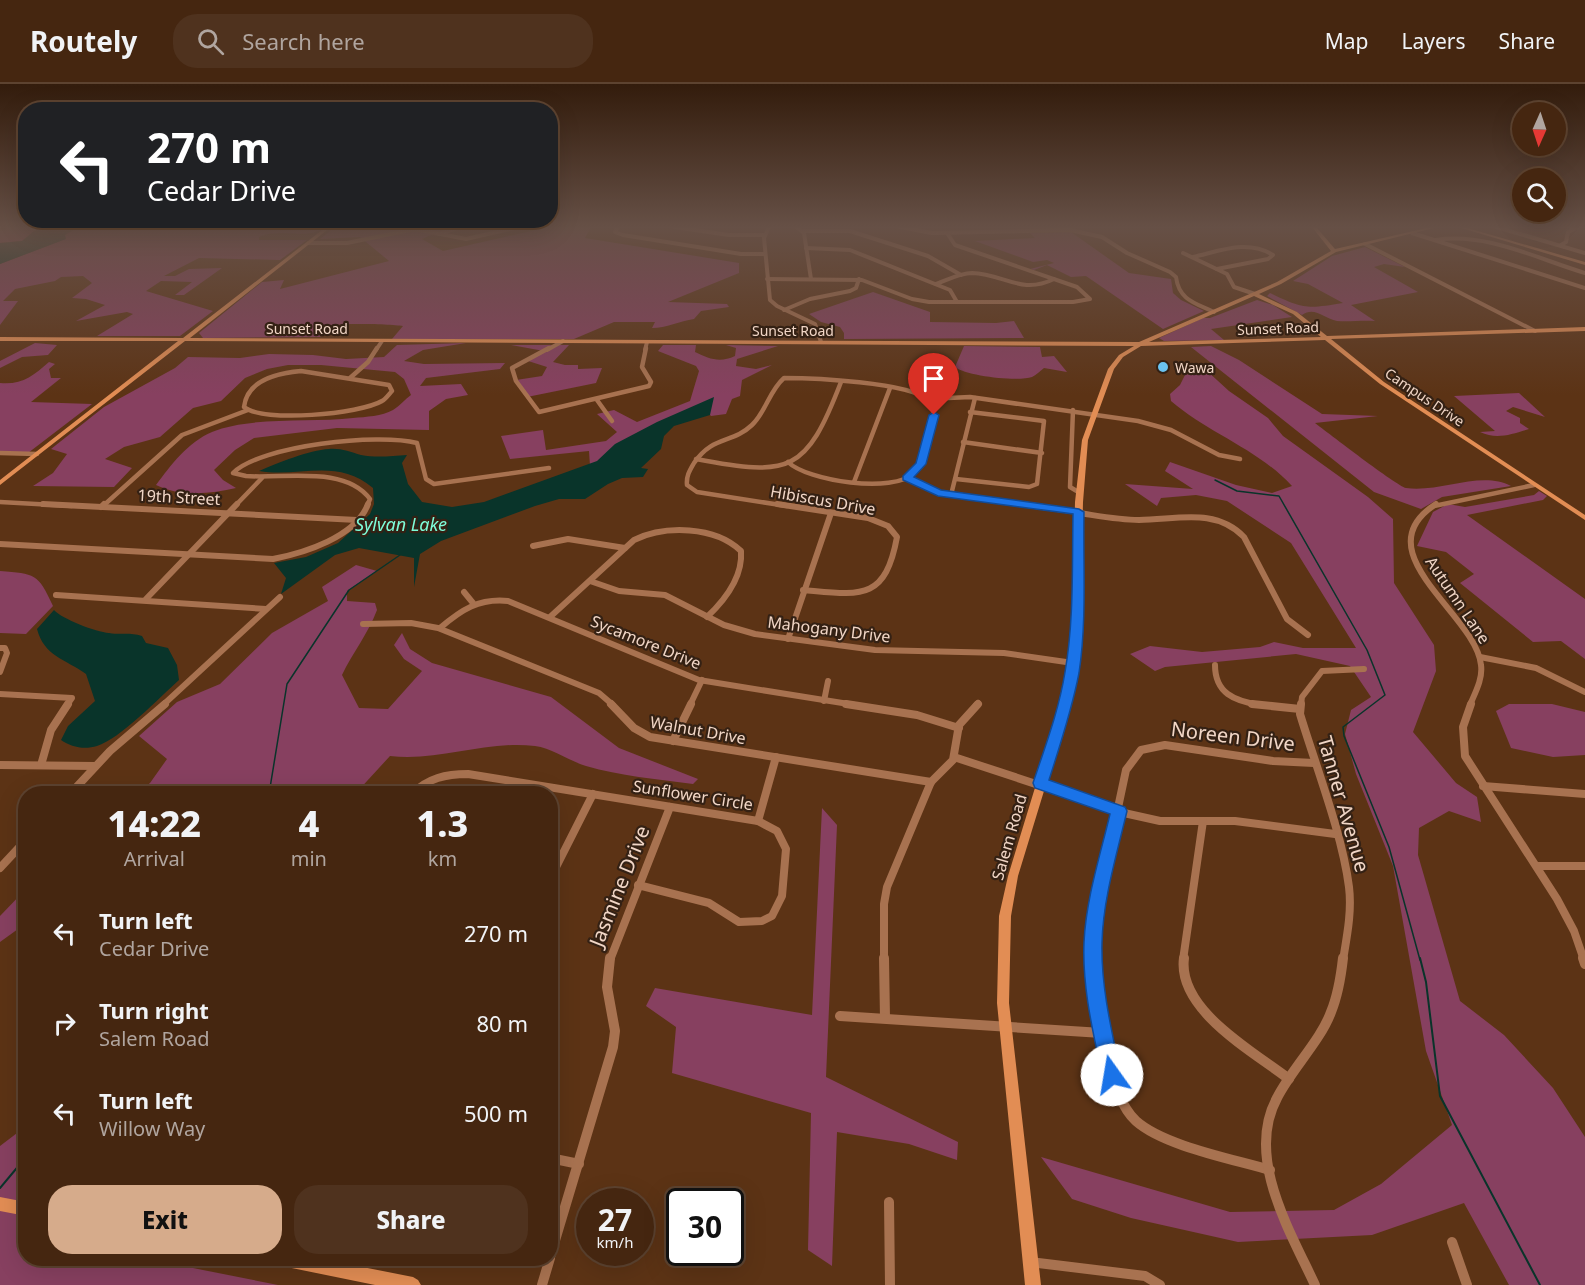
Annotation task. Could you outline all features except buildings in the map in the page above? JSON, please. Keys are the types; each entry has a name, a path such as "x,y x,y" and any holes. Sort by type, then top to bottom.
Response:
{"street":[{"path":"0,483 257,283"},
{"path":"768,283 770,300 784,310 815,323 820,332 821,342"},
{"path":"784,310 807,300 850,291 856,288 858,283"},
{"path":"876,283 916,300 1074,303 1089,299 1082,290 1064,283"},
{"path":"1008,283 1019,286 1045,283"},
{"path":"1177,283 1184,298 1214,312"},
{"path":"1232,283 1234,287 1255,294"},
{"name":"Salem Road","path":"1033,1285 1005,1026 1002,973 1005,916 1013,876 1065,706 1073,663 1084,446 1111,369 1121,356 1157,336 1279,283"},
{"path":"1441,283 1535,331"},
{"path":"1570,283 1585,288"},
{"path":"936,284 952,291 957,302"},
{"name":"Campus Drive","path":"1255,294 1288,309 1382,383 1585,519"},
{"name":"Sunset Road","path":"0,339 1172,344 1585,329"},
{"path":"1157,336 1159,341 1172,344"},
{"path":"350,378 368,362 382,341"},
{"path":"563,341 516,365 512,370 516,381 535,409 542,412 651,385 642,368 647,342"},
{"path":"301,371 383,383 392,391 383,401 355,410 274,416 248,410 243,406 246,396 264,379 301,371"},
{"path":"696,459 708,444 754,423 767,395 785,377 891,388 913,392 927,399 975,398 1073,410 1157,425 1219,455 1240,459"},
{"path":"696,459 753,467 788,462 810,447 841,382"},
{"path":"854,482 891,388"},
{"path":"951,495 975,398"},
{"path":"788,462 805,474 854,482 885,484 907,478 921,464 933,422 934,410 927,399"},
{"path":"597,400 612,421"},
{"path":"101,507 182,435 248,410"},
{"path":"1073,410 1070,487 1080,493"},
{"path":"956,479 1033,487 1037,484 1044,421 970,412"},
{"path":"0,544 255,558 277,558 306,550 357,520 367,510 370,496 363,489 313,476 262,478 236,475 233,472 241,465 291,447 398,439 417,443 426,479 434,484 549,468"},
{"path":"963,442 1042,453"},
{"path":"0,453 37,453"},
{"name":"Hibiscus Drive","path":"696,459 686,482 693,490 707,495 868,518 888,526 897,537 894,558 876,588 860,594 803,590"},
{"path":"146,600 262,478"},
{"path":"907,478 925,488 951,495 1139,520 1208,517 1235,527 1244,537 1287,619 1308,635"},
{"name":"Autumn Lane","path":"1534,485 1438,503 1425,512 1410,537 1410,548 1416,561 1480,657 1481,677 1468,705 1461,737 1465,756 1537,866 1569,921 1585,964"},
{"name":"19th Street","path":"0,502 357,520"},
{"path":"788,639 831,513"},
{"path":"550,617 641,535 665,530 716,536 738,546 742,554 739,569 724,599 707,617"},
{"path":"533,546 547,540 586,539 625,548"},
{"name":"Mahogany Drive","path":"591,581 625,592 665,595 707,617 748,633 881,650 1004,653 1073,663"},
{"path":"464,592 473,603"},
{"path":"56,595 266,609"},
{"path":"77,786 95,766 280,597"},
{"name":"Sycamore Drive","path":"440,628 460,610 473,603 493,599 508,601 702,680 927,717 959,728"},
{"name":"Walnut Drive","path":"363,624 411,623 440,628 599,693 614,705 636,732 673,741 931,782"},
{"path":"0,672 7,659 2,648"},
{"path":"1480,657 1536,668 1585,692"},
{"path":"1215,665 1215,680 1230,695 1254,704 1300,709 1306,690 1322,671 1364,669"},
{"path":"673,741 702,680"},
{"path":"824,701 828,681"},
{"path":"0,694 72,698 51,730 41,765"},
{"path":"885,1018 884,904 887,887 931,782 954,757 959,728 963,719 978,703"},
{"name":"Tanner Avenue","path":"1300,709 1350,896 1339,987 1324,1027 1276,1099 1268,1121 1267,1149 1270,1170 1282,1209 1315,1285"},
{"name":"Noreen Drive","path":"1270,1170 1165,1139 1136,1121 1117,1093 1102,1032 1095,991 1093,935 1100,888 1128,766 1137,753 1152,746 1180,746 1272,760 1314,763"},
{"path":"758,821 776,757"},
{"path":"954,757 1041,783 1119,811 1160,821 1235,821 1335,834"},
{"path":"0,765 95,766"},
{"name":"Sunflower Circle","path":"421,786 428,781 446,775 468,774 543,786"},
{"path":"1483,786 1585,794"},
{"name":"Sunflower Circle","path":"558,788 758,821 777,831 786,849 782,896 772,916 748,924 740,922 709,903 638,885"},
{"path":"558,863 593,794"},
{"name":"Jasmine Drive","path":"558,1232 613,1047 615,1031 607,987 610,957 670,807"},
{"path":"1203,821 1183,963 1184,979 1190,995 1210,1018 1289,1079"},
{"path":"0,868 18,849"},
{"path":"1537,866 1585,866"},
{"path":"840,1016 1102,1032"},
{"path":"558,1160 579,1164"},
{"path":"889,1202 890,1285"},
{"path":"0,1204 18,1207"},
{"path":"1452,1242 1467,1285"},
{"path":"1030,1262 1146,1276 1160,1285"},
{"path":"318,1266 413,1285"},
{"name":"Jasmine Drive","path":"542,1285 548,1266"}],"shaded area":[{"path":"0,283 45,283 15,289 3,301 18,301 0,325"},
{"path":"92,283 158,283 146,291 213,311 180,336 97,336 133,314 127,312 76,321 105,305 86,299 72,298"},
{"path":"191,283 201,283 184,295 175,295"},
{"path":"261,283 283,283 280,289 303,283 714,283 668,302 727,304 729,307 701,311 694,319 657,328 652,328 655,322 614,322 574,339 392,339 403,326 358,324 335,325 320,337 203,338 199,333"},
{"path":"1096,283 1172,283 1173,293 1181,300 1204,311 1163,329"},
{"path":"1303,283 1402,283 1418,292 1351,305 1375,321 1337,321 1311,312 1302,315 1267,296 1270,293 1298,305 1313,307 1343,303"},
{"path":"873,292 930,312 930,322 1014,321 1024,338 844,339 844,333 840,327 821,322 809,314"},
{"path":"1257,300 1273,305 1292,317 1211,329 1224,340 1164,341 1159,338 1203,318 1210,318"},
{"path":"35,343 57,345 48,355 22,357 0,368 0,361"},
{"path":"466,343 423,350 404,361 424,364 505,363 500,369 426,378 420,386 461,384 468,395 446,399 429,411 429,430 337,428 254,438 235,450 214,470 223,480 236,488 216,492 185,493 156,485 188,448 212,432 227,427 262,422 374,416 393,410 411,395 404,379 395,372 321,365 288,365 267,369 245,378 221,401 193,408 160,437 124,447 105,459 132,468 114,487 33,486 53,473 67,454 51,449 104,407 175,368 188,357 240,358 269,354 313,355 346,359 384,357 397,345"},
{"path":"511,345 569,345 553,362 578,365 578,369 602,368 596,383 527,397 516,380 542,376 547,367 525,360 544,351"},
{"path":"663,345 696,345 695,352 719,360 735,356 736,348 726,345 778,346 737,359 736,366 756,369 772,365 742,380 740,396 732,399 726,414 711,416 701,405 590,466 589,451 510,459 501,436 543,430 546,450 606,441 617,432 597,414 614,410 637,422 690,401 699,371 696,366 658,351"},
{"path":"964,346 1040,347 1042,357 1054,356 1067,372 1044,368 1032,377 1016,379 970,373 955,367"},
{"path":"1211,346 1239,360 1322,414 1378,416 1315,423 1376,469 1406,488 1433,488 1487,480 1511,486 1442,497 1421,509 1374,492 1191,347"},
{"path":"49,362 55,364 49,369 51,378 61,378 31,402 92,404 28,453 0,453 0,383 21,381"},
{"path":"1206,370 1229,391 1268,418 1283,436 1368,497 1393,519 1394,583 1434,645 1436,671 1413,732 1456,783 1477,797 1481,822 1449,811 1419,828 1418,855 1460,1001 1504,1035 1553,1088 1585,1137 1585,1285 1509,1285 1464,1203 1372,1235 1238,1242 1131,1218 1072,1199 1041,1157 1230,1212 1334,1210 1381,1184 1452,1125 1426,1051 1393,866 1356,774 1345,734 1351,710 1371,697 1350,666 1296,654 1165,667 1155,671 1130,654 1150,646 1202,652 1260,647 1274,642 1303,648 1356,648 1291,543 1227,501 1196,495 1161,498 1157,506 1125,484 1193,489 1165,471 1170,462 1236,485 1272,493 1292,486 1279,473 1249,451 1201,423 1171,401 1170,394 1180,385 1185,375"},
{"path":"1519,393 1545,417 1513,407 1506,411 1520,418 1520,423 1529,429 1498,436 1480,432 1495,431 1454,396"},
{"path":"1539,491 1547,496 1543,500 1467,515 1585,599 1585,659 1561,641 1533,642 1460,583 1474,574 1446,552 1417,546 1433,512 1448,504 1465,507 1534,495"},
{"path":"356,565 377,571 347,591 347,601 375,603 377,610 342,675 359,708 388,709 422,671 404,659 394,645 402,633 410,649 432,663 551,697 619,748 698,779 693,784 612,772 580,764 541,747 517,745 426,756 390,756 362,786 146,786 167,759 139,736 177,702 220,684 272,633 328,601 322,587"},
{"path":"0,571 34,577 43,587 53,606 26,634 0,633"},
{"path":"1509,704 1552,704 1585,712 1585,755 1553,757 1511,748 1496,711"},
{"path":"822,808 837,825 826,1077 958,1142 957,1160 909,1144 837,1132 832,1266 808,1250 811,1113 672,1073 676,1027 646,1006 655,988 812,1015"},
{"path":"18,897 18,929 0,942 0,916"},
{"path":"18,1132 18,1266 183,1266 278,1285 0,1285 0,1146"}],"water":[{"name":"Sylvan Lake","path":"714,397 710,415 674,426 664,436 661,449 641,468 648,469 643,477 622,478 585,499 559,499 535,506 441,541 420,554 414,587 414,558 359,548 335,555 281,594 286,578 274,563 306,557 338,543 370,514 374,504 373,488 346,473 318,470 259,471 303,454 329,449 372,456 407,455 402,463 408,484 422,502 452,507 484,502 597,461 615,444 657,422"},
{"path":"54,610 88,628 109,633 142,636 146,643 168,648 177,665 179,680 128,727 106,742 87,748 73,746 61,740 68,726 95,701 86,674 56,656 40,638 37,629"}],"waterway":[{"path":"1215,480 1237,491 1279,496 1367,650 1385,695 1343,727 1344,736 1389,847 1420,960"},
{"path":"270,786 287,684 349,590 400,555"},
{"path":"1420,958 1426,982 1440,1096 1540,1285"},
{"path":"0,1188 18,1167"}],"place":[{"name":"Wawa","path":"1163,367"}],"route":[{"path":"934,415 921,464 907,478 938,493 1079,512 1076,624 1072,672 1065,706 1041,783 1119,811 1099,893 1093,943 1097,1010 1112,1075"}]}
